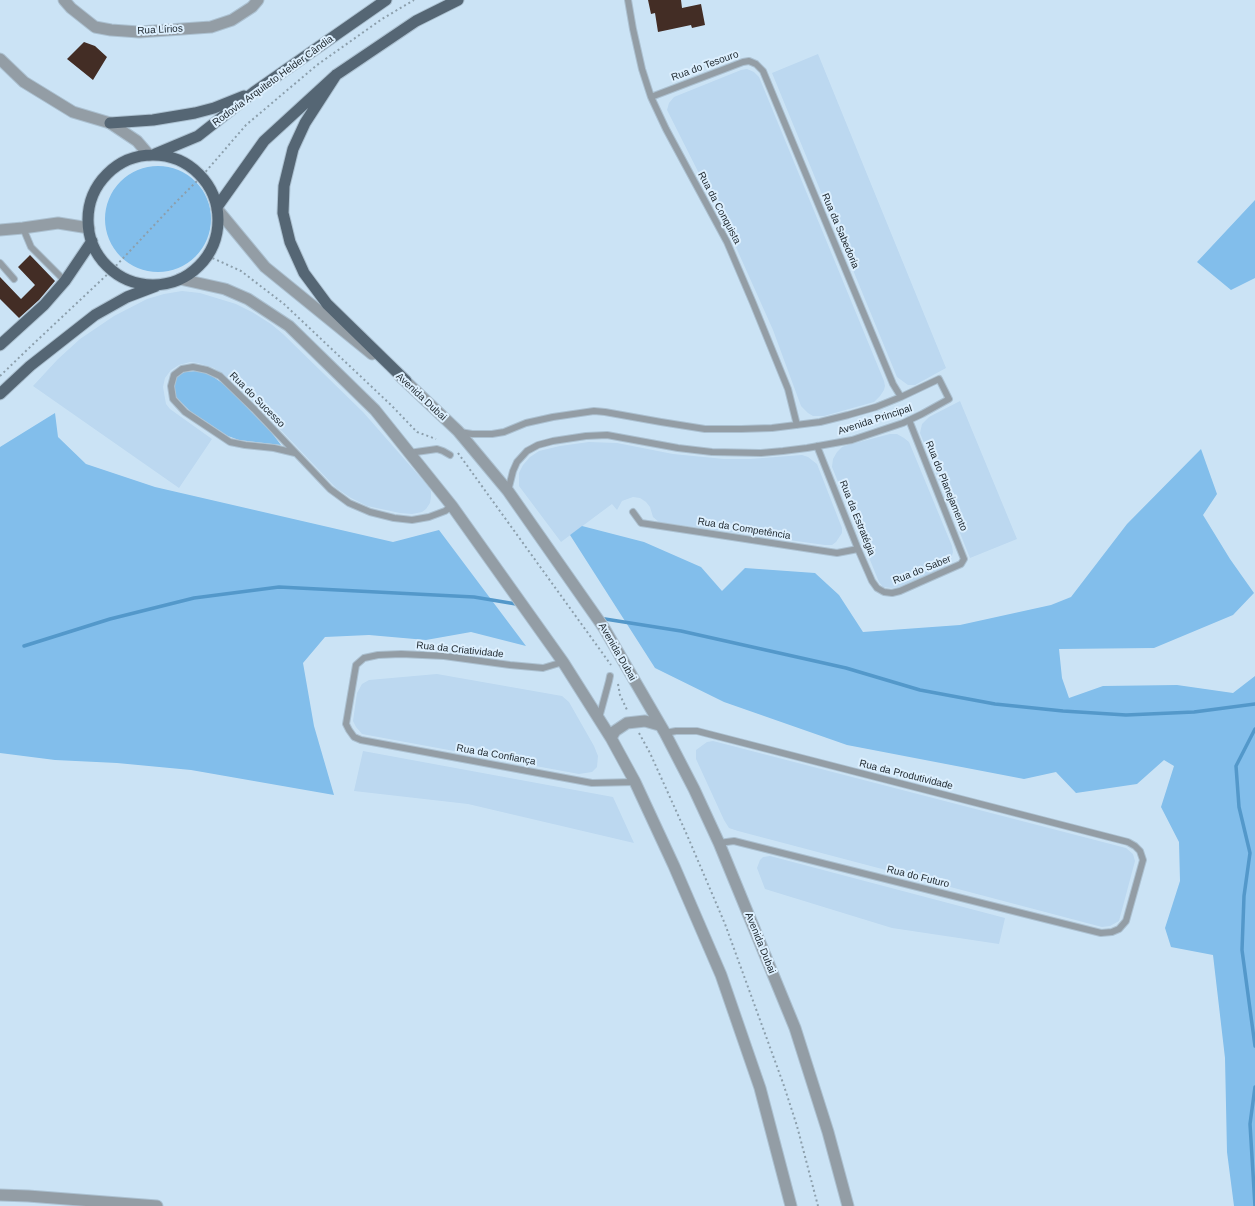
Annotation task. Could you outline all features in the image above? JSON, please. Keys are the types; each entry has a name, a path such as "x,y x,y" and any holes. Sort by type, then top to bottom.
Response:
{"main road":[{"name":"Rodovia Arquiteto Helder Cândia","path":"158,286 133,282 112,270 100,258 92,241 89,228 92,197 103,178 119,164 129,160 152,155 198,136 254,92 386,0"},
{"path":"217,208 264,141 336,75 416,21 458,0"},
{"path":"336,75 306,124 293,149 284,186 283,213 290,242 304,273 327,304 406,381"},
{"path":"110,123 153,120 195,113 214,108 254,92"},
{"path":"0,394 30,366 94,315 127,297 180,279 189,274 208,256 216,239 219,224 214,194 205,179 191,166 174,158 152,155"},
{"path":"0,345 5,337 44,305 65,281 92,241"}],"street":[{"name":"Rua Lírios","path":"64,0 71,8 95,27 139,32 210,27 232,20 252,7 258,0"},
{"path":"0,59 24,82 73,112 110,123 137,141 152,155"},
{"name":"Avenida Dubai","path":"217,208 265,267 406,381 458,431 508,491 604,628 662,729 694,789 719,843 795,1028 828,1132 848,1206"},
{"path":"0,230 58,223 89,228"},
{"path":"180,279 225,289 248,299 289,326 375,410 452,506 563,662 612,738 635,782 674,866 721,975 760,1088 791,1206"},
{"path":"612,738 616,731 627,723 645,721 662,729"},
{"path":"0,1195 157,1206"}],"lane":[{"name":"Rua da Conquista","path":"628,0 642,69 652,96 666,129 727,242 754,303 788,389 797,425"},
{"name":"Rua do Tesouro","path":"652,96 743,62 749,61 756,64 763,71"},
{"name":"Rua da Sabedoria","path":"763,71 893,384 901,397"},
{"path":"22,228 31,247 65,281"},
{"path":"0,263 14,279"},
{"name":"Rua do Sucesso","path":"295,453 274,448 230,442 185,412 173,400 171,386 174,375 182,369 194,367 207,370 220,376 254,409 330,489 349,503 370,512 394,518 412,520 429,517 445,511 452,506"},
{"name":"Avenida Principal","path":"458,431 472,434 492,434 504,432 526,422 594,412 605,412 705,429 772,428 820,422 876,407 939,379 949,399 909,420 852,440 761,453 712,452 678,448 607,435 586,436 553,441 538,445 527,451 517,462 508,491"},
{"name":"Rua do Planejamento","path":"909,420 964,559"},
{"name":"Rua da Estratégia","path":"817,446 872,581 877,588 884,592"},
{"path":"409,453 437,449 450,456"},
{"name":"Rua da Competência","path":"633,512 641,523 837,553 858,549"},
{"name":"Rua do Saber","path":"884,592 892,593 900,591 961,564 964,559"},
{"name":"Rua da Criatividade","path":"354,737 346,724 356,665 364,658 378,655 400,654 444,656 543,668 563,662"},
{"path":"599,718 610,676"},
{"name":"Rua da Produtividade","path":"662,729 696,731 1128,842 1140,851 1143,860 1126,921 1119,930 1112,932"},
{"name":"Rua da Confiança","path":"354,737 361,740 592,783 635,782"},
{"name":"Rua do Futuro","path":"719,843 734,841 1101,933 1112,932"}],"path":[{"path":"0,376 112,270 202,176 246,125 317,65 382,19 414,0"}],"shaded area":[{"path":"818,54 946,368 915,385 908,385 897,377 772,73"},
{"path":"747,69 754,72 759,77 884,381 884,390 874,402 824,416 813,416 801,406 773,330 735,245 667,110 669,103 674,97 741,70"},
{"path":"158,166 178,170 195,182 207,199 211,219 207,239 195,256 178,268 158,272 138,268 121,256 109,239 105,219 109,199 121,182 138,170"},
{"path":"1255,200 1255,278 1231,290 1197,262"},
{"path":"182,291 200,293 236,304 271,324 283,334 363,412 428,486 431,491 431,497 430,503 426,509 422,512 412,514 400,513 367,506 351,498 336,488 241,388 214,368 190,362 179,365 171,370 165,378 163,387 166,404 170,409 212,439 179,488 33,386 58,359 80,339 114,316 147,299"},
{"path":"197,371 209,374 225,385 271,432 281,445 239,440 228,436 190,411 176,397 174,385 177,377 184,372"},
{"path":"960,401 1017,539 970,558 920,433 922,424 929,417"},
{"path":"55,413 58,437 86,464 155,487 393,542 439,530 526,646 471,632 426,640 369,635 325,637 303,663 314,726 334,795 191,770 117,763 55,760 0,753 0,447"},
{"path":"890,434 897,434 909,442 952,546 953,552 950,563 945,567 899,587 892,588 883,587 879,582 832,467 833,459 842,447"},
{"path":"589,442 617,443 673,454 724,459 750,459 802,455 808,457 817,464 842,528 842,533 832,545 825,545 659,522 653,517 650,507 646,502 640,498 633,497 622,501 617,510 612,504 561,542 519,486 519,473 523,465 530,457 539,451 560,446"},
{"path":"1201,449 1217,494 1203,515 1230,559 1254,593 1233,615 1154,648 1059,649 1062,678 1069,698 1103,686 1177,685 1233,693 1255,676 1255,1206 1234,1206 1227,1152 1225,1058 1213,955 1171,947 1165,928 1180,881 1179,842 1161,807 1174,766 1164,760 1137,784 1076,793 1056,772 1024,779 847,745 724,702 655,668 570,535 582,526 644,542 701,567 722,591 745,568 815,573 839,595 863,632 960,625 1051,605 1071,597 1127,524"},
{"path":"437,674 562,696 569,702 594,746 598,756 597,767 592,772 579,774 362,734 356,727 353,721 357,693 362,684 369,680"},
{"path":"713,741 1126,848 1133,854 1135,861 1119,921 1110,926 1102,927 729,828 696,759 696,750 707,742"},
{"path":"363,751 613,797 634,843 468,804 354,791"},
{"path":"770,856 1005,918 999,944 892,928 765,889 757,868 763,857"}],"building":[{"path":"648,0 681,0 682,8 701,4 705,25 692,28 691,25 658,32 655,13 651,14"},
{"path":"84,42 95,46 107,57 93,80 67,59"},
{"path":"30,255 55,281 39,300 19,318 0,299 0,277 21,299 35,285 18,267"}],"waterway":[{"path":"24,646 110,619 194,598 279,587 474,597 516,604"},
{"path":"605,619 681,631 846,668 920,690 995,704 1063,711 1126,715 1194,712 1255,704"},
{"path":"1255,729 1236,766 1239,807 1250,853 1244,896 1242,950 1255,1046"},
{"path":"1255,1087 1250,1124 1255,1206"}]}
